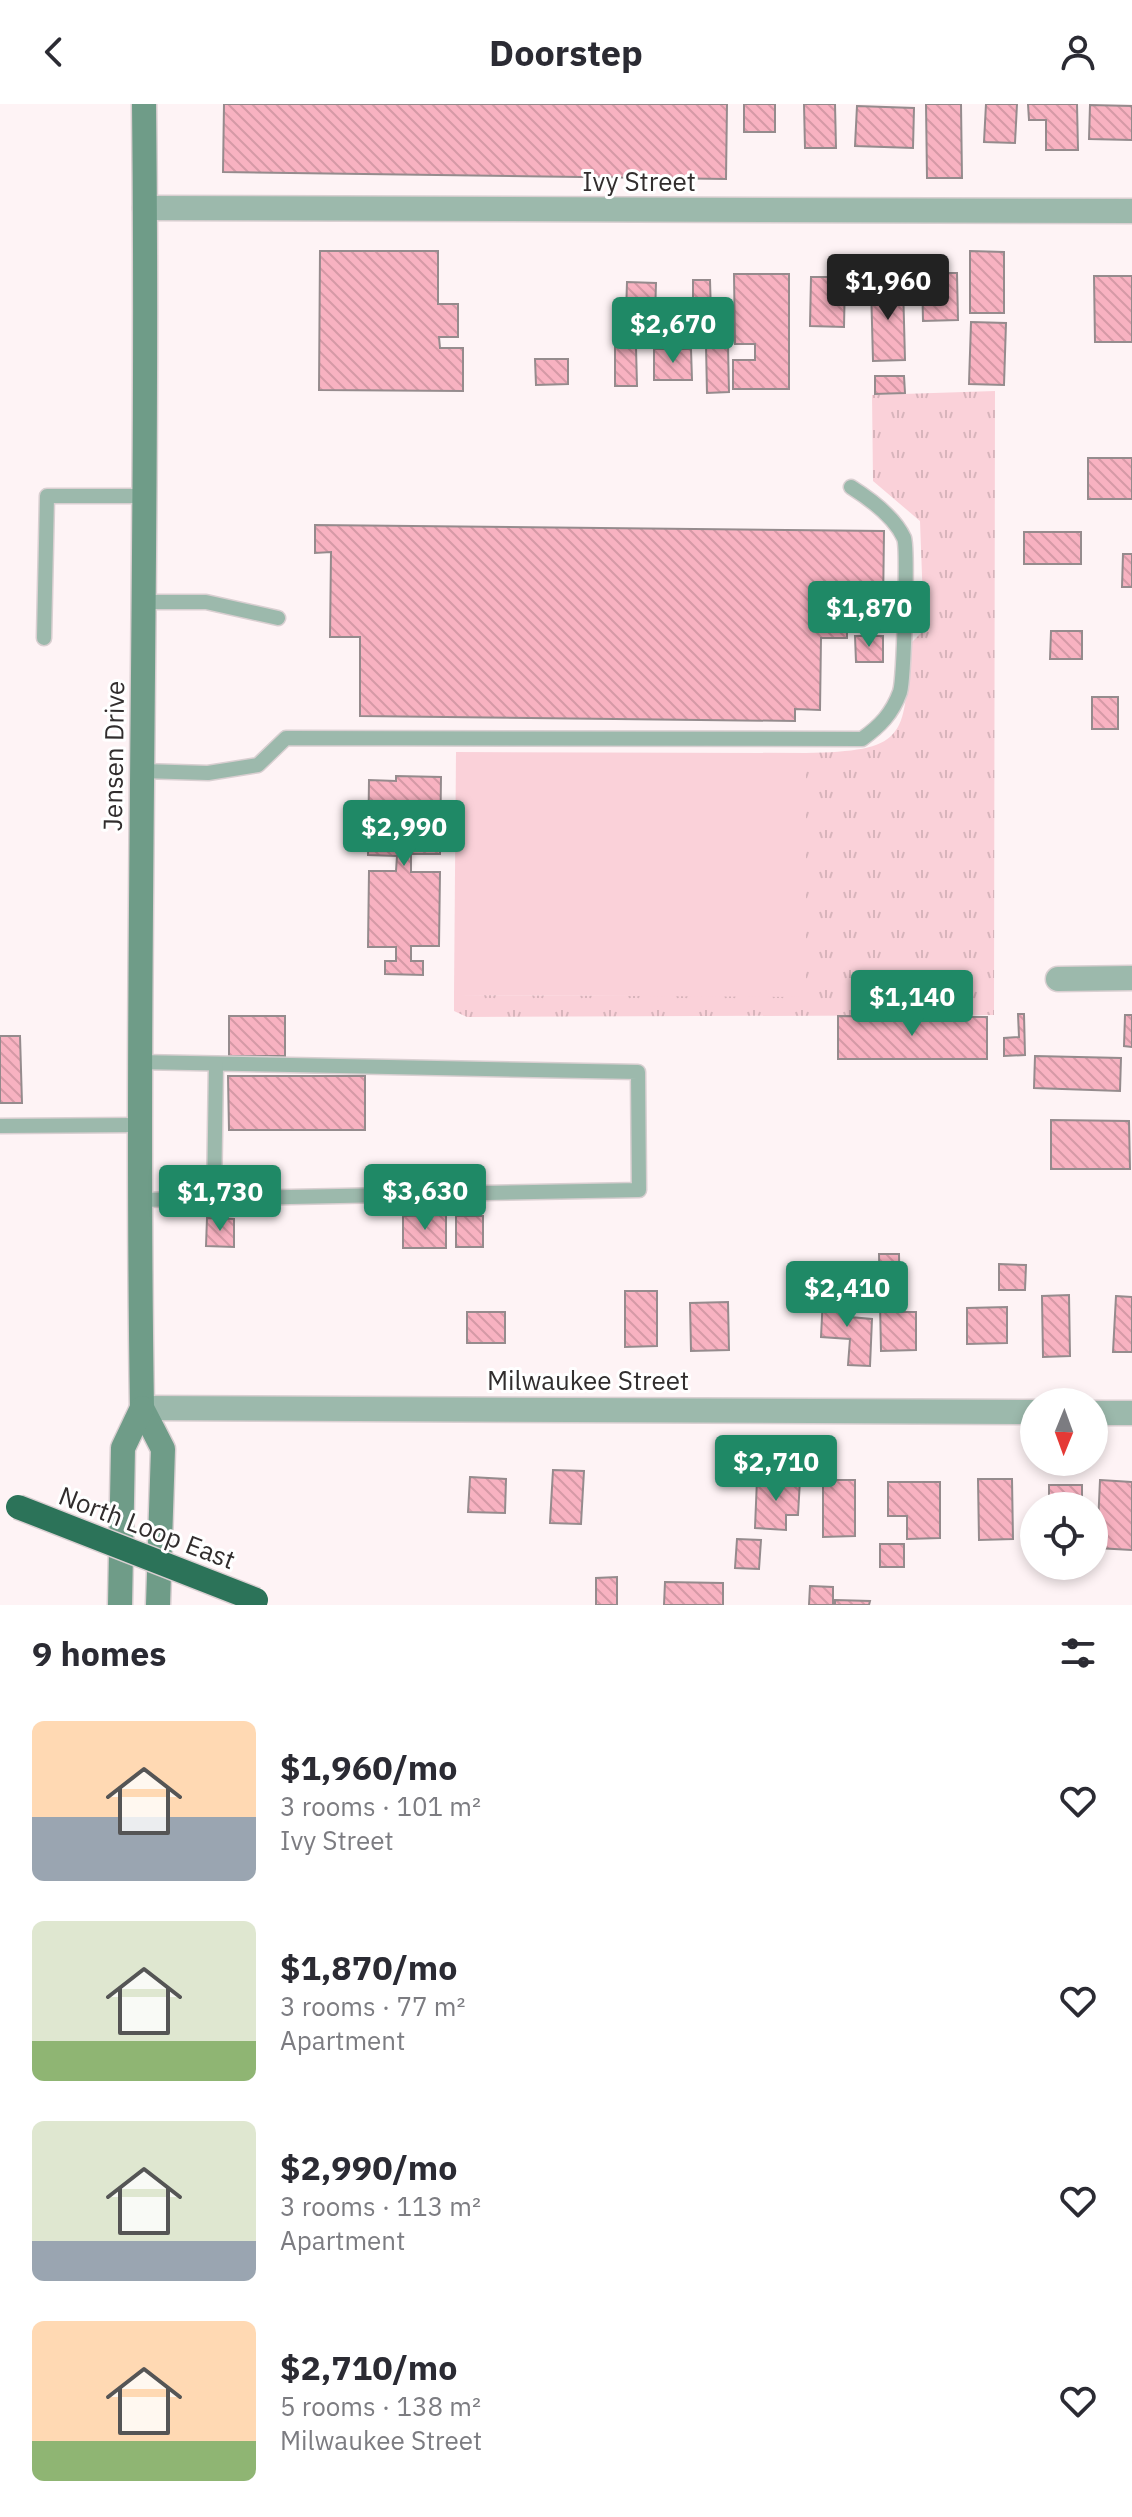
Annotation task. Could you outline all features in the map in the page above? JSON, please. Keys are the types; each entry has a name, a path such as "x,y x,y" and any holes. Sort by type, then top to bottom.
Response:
{"highway":[{"name":"North Loop East","path":"18,1507 256,1600"}],"main road":[{"name":"Jensen Drive","path":"144,104 145,496 137,1125 142,1408 163,1449 158,1605"},
{"name":"Jensen Drive","path":"120,1605 123,1448 142,1408"}],"street":[{"name":"Ivy Street","path":"145,208 1132,211"},
{"path":"1058,979 1132,978"},
{"name":"Milwaukee Street","path":"142,1408 1020,1412"},
{"path":"1108,1413 1132,1413"}],"lane":[{"path":"142,771 208,773 258,765 286,738 862,739 884,723 901,690 908,561 904,538 875,502 851,487"},
{"path":"44,638 47,496 145,496"},
{"path":"144,602 206,602 278,618"},
{"path":"138,1062 638,1072 639,1190 138,1200"},
{"path":"214,1200 216,1064"},
{"path":"0,1126 137,1125"}],"green space":[{"path":"995,391 994,1015 467,1017 454,1011 454,995 805,996 806,753 863,749 881,743 893,734 901,721 905,702 908,646 924,630 920,521 873,481 872,395"},
{"path":"456,752 806,753 806,997 454,995"}],"building":[{"path":"224,104 727,104 726,179 223,172"},
{"path":"744,104 775,104 775,132 744,132"},
{"path":"804,104 835,104 836,148 805,148"},
{"path":"926,104 961,104 962,178 927,178"},
{"path":"986,104 1017,104 1015,143 984,142"},
{"path":"1028,104 1077,104 1078,150 1046,150 1046,120 1029,120"},
{"path":"1090,105 1132,106 1132,140 1089,139"},
{"path":"857,106 914,108 913,148 855,146"},
{"path":"320,251 438,251 438,304 458,304 458,337 439,337 440,348 463,348 463,391 319,390"},
{"path":"970,251 1004,252 1004,313 970,313"},
{"path":"922,273 957,273 958,320 923,321"},
{"path":"734,274 789,274 789,389 733,389 733,360 755,360 755,344 735,344"},
{"path":"1094,276 1132,276 1132,342 1095,342"},
{"path":"811,277 845,277 844,327 810,326"},
{"path":"693,280 710,280 711,314 693,315"},
{"path":"627,282 656,283 655,316 626,315"},
{"path":"903,284 905,360 873,361 871,285"},
{"path":"971,322 1006,323 1004,385 969,384"},
{"path":"706,345 728,345 729,392 707,393"},
{"path":"615,347 636,347 637,386 615,386"},
{"path":"654,349 691,349 692,380 654,380"},
{"path":"535,359 568,359 568,384 536,385"},
{"path":"875,376 904,376 905,393 875,394"},
{"path":"1088,458 1132,458 1132,499 1088,499"},
{"path":"315,525 884,531 883,608 847,608 847,638 821,638 820,710 795,709 795,721 360,716 360,637 330,637 331,552 315,553"},
{"path":"1024,532 1081,532 1081,564 1024,564"},
{"path":"1123,554 1132,554 1132,587 1122,587"},
{"path":"1051,631 1082,631 1082,659 1050,659"},
{"path":"855,636 883,636 883,662 856,662"},
{"path":"1092,697 1118,697 1118,729 1092,729"},
{"path":"396,776 441,777 440,854 411,854 411,872 440,872 439,946 411,946 411,961 423,961 423,975 385,974 385,961 396,961 396,947 368,947 369,871 396,871 397,856 368,855 369,780 396,781"},
{"path":"1018,1014 1024,1014 1025,1055 1004,1056 1004,1038 1019,1037"},
{"path":"1125,1015 1132,1015 1132,1047 1124,1046"},
{"path":"229,1016 285,1016 285,1056 229,1056"},
{"path":"838,1016 987,1017 987,1059 838,1059"},
{"path":"0,1036 20,1036 22,1103 0,1103"},
{"path":"1035,1056 1121,1058 1120,1091 1034,1088"},
{"path":"228,1076 365,1076 365,1130 229,1130"},
{"path":"1051,1120 1129,1121 1130,1169 1051,1169"},
{"path":"446,1215 446,1248 403,1248 403,1216"},
{"path":"456,1216 483,1216 483,1247 456,1247"},
{"path":"207,1218 234,1219 234,1247 206,1246"},
{"path":"879,1254 899,1254 900,1312 916,1312 916,1350 881,1351"},
{"path":"999,1264 1026,1265 1025,1290 999,1290"},
{"path":"625,1291 657,1291 657,1346 625,1347"},
{"path":"1069,1295 1070,1356 1043,1357 1042,1296"},
{"path":"823,1296 851,1297 850,1317 872,1319 870,1366 848,1365 850,1339 821,1337"},
{"path":"1116,1296 1132,1297 1132,1352 1113,1352"},
{"path":"728,1302 729,1350 691,1351 690,1303"},
{"path":"1007,1307 1007,1343 967,1344 967,1308"},
{"path":"467,1312 505,1312 505,1343 467,1343"},
{"path":"553,1470 584,1471 581,1524 550,1523"},
{"path":"470,1477 506,1479 505,1513 468,1512"},
{"path":"757,1479 800,1480 798,1515 786,1515 786,1530 755,1528"},
{"path":"978,1479 1012,1479 1013,1539 979,1540"},
{"path":"823,1480 855,1480 855,1536 823,1537"},
{"path":"1100,1480 1132,1482 1132,1550 1108,1549 1108,1492 1099,1492"},
{"path":"888,1482 940,1482 940,1538 907,1539 907,1516 888,1516"},
{"path":"1049,1485 1082,1485 1082,1492 1049,1492"},
{"path":"737,1539 761,1540 759,1569 735,1568"},
{"path":"880,1544 904,1544 904,1567 880,1567"},
{"path":"617,1577 617,1605 596,1605 596,1578"},
{"path":"665,1582 723,1583 723,1605 664,1605"},
{"path":"810,1586 833,1587 833,1605 809,1605"},
{"path":"835,1600 870,1601 869,1605 835,1605"}]}
